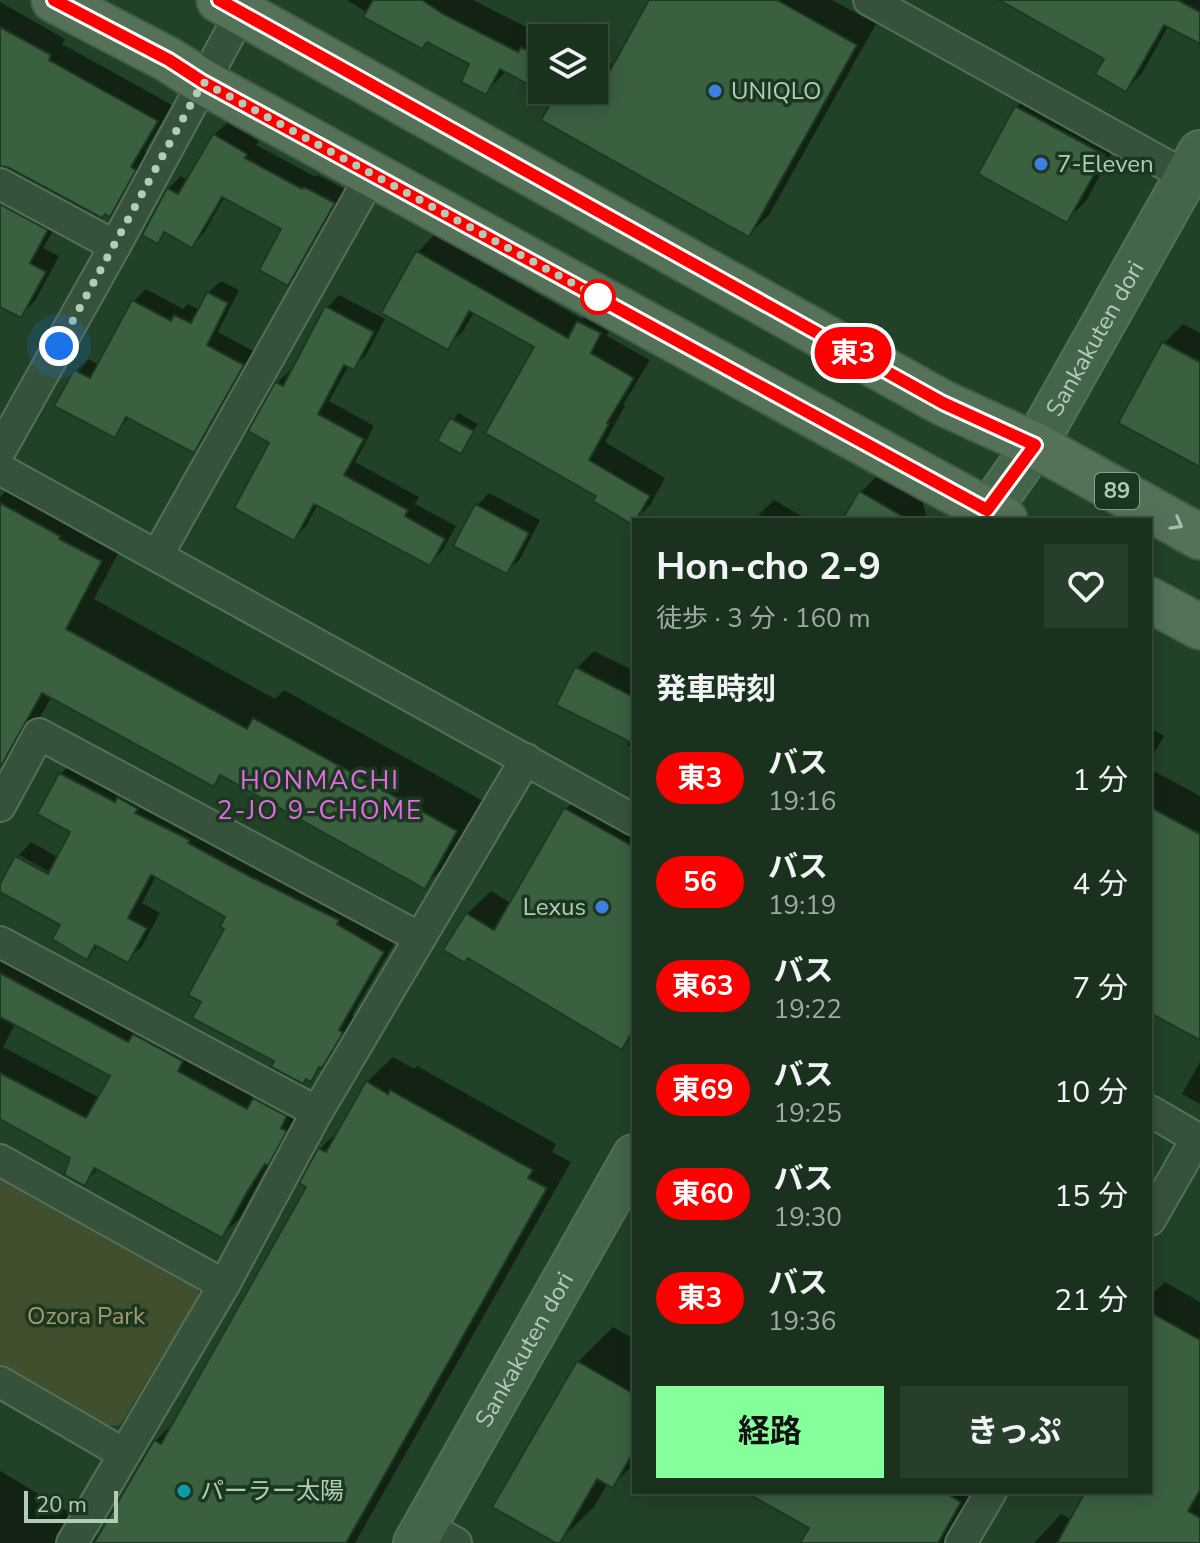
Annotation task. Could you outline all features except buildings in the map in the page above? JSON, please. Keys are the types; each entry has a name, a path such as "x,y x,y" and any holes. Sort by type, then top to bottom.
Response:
{"main road":[{"path":"54,0 169,60 203,82 992,517"},
{"name":"89","path":"236,4 943,403 1035,445 1200,537"},
{"path":"1152,601 1200,627"}],"street":[{"path":"869,0 1193,164"},
{"path":"0,451 203,82 236,4"},
{"name":"Sankakuten dori","path":"992,517 1193,164"},
{"path":"157,556 372,174"},
{"path":"0,184 115,246"},
{"path":"0,469 632,819"},
{"path":"0,806 39,734 420,938"},
{"path":"72,1543 224,1285 317,1112 526,759"},
{"path":"0,942 317,1112"},
{"path":"1152,1112 1199,1139 1152,1217"},
{"path":"0,1160 224,1285"},
{"name":"Sankakuten dori","path":"432,1537 632,1160"},
{"path":"0,1382 124,1454"},
{"path":"961,1543 990,1494"}],"green space":[{"name":"Ozora Park","path":"0,1172 196,1278 199,1296 120,1425 107,1426 0,1365"}],"bus line":[{"name":"東3","path":"54,0 169,60 203,82 987,510 1035,445 943,403 219,0"}],"place":[{"name":"UNIQLO","path":"715,91"},
{"name":"7-Eleven","path":"1041,164"},
{"name":"Lexus","path":"602,907"},
{"name":"パーラー太陽","path":"184,1491"}],"district":[{"name":"HONMACHI 2-JO 9-CHOME","path":"320,795"}],"route":[{"path":"59,346 203,82 598,297"}]}
